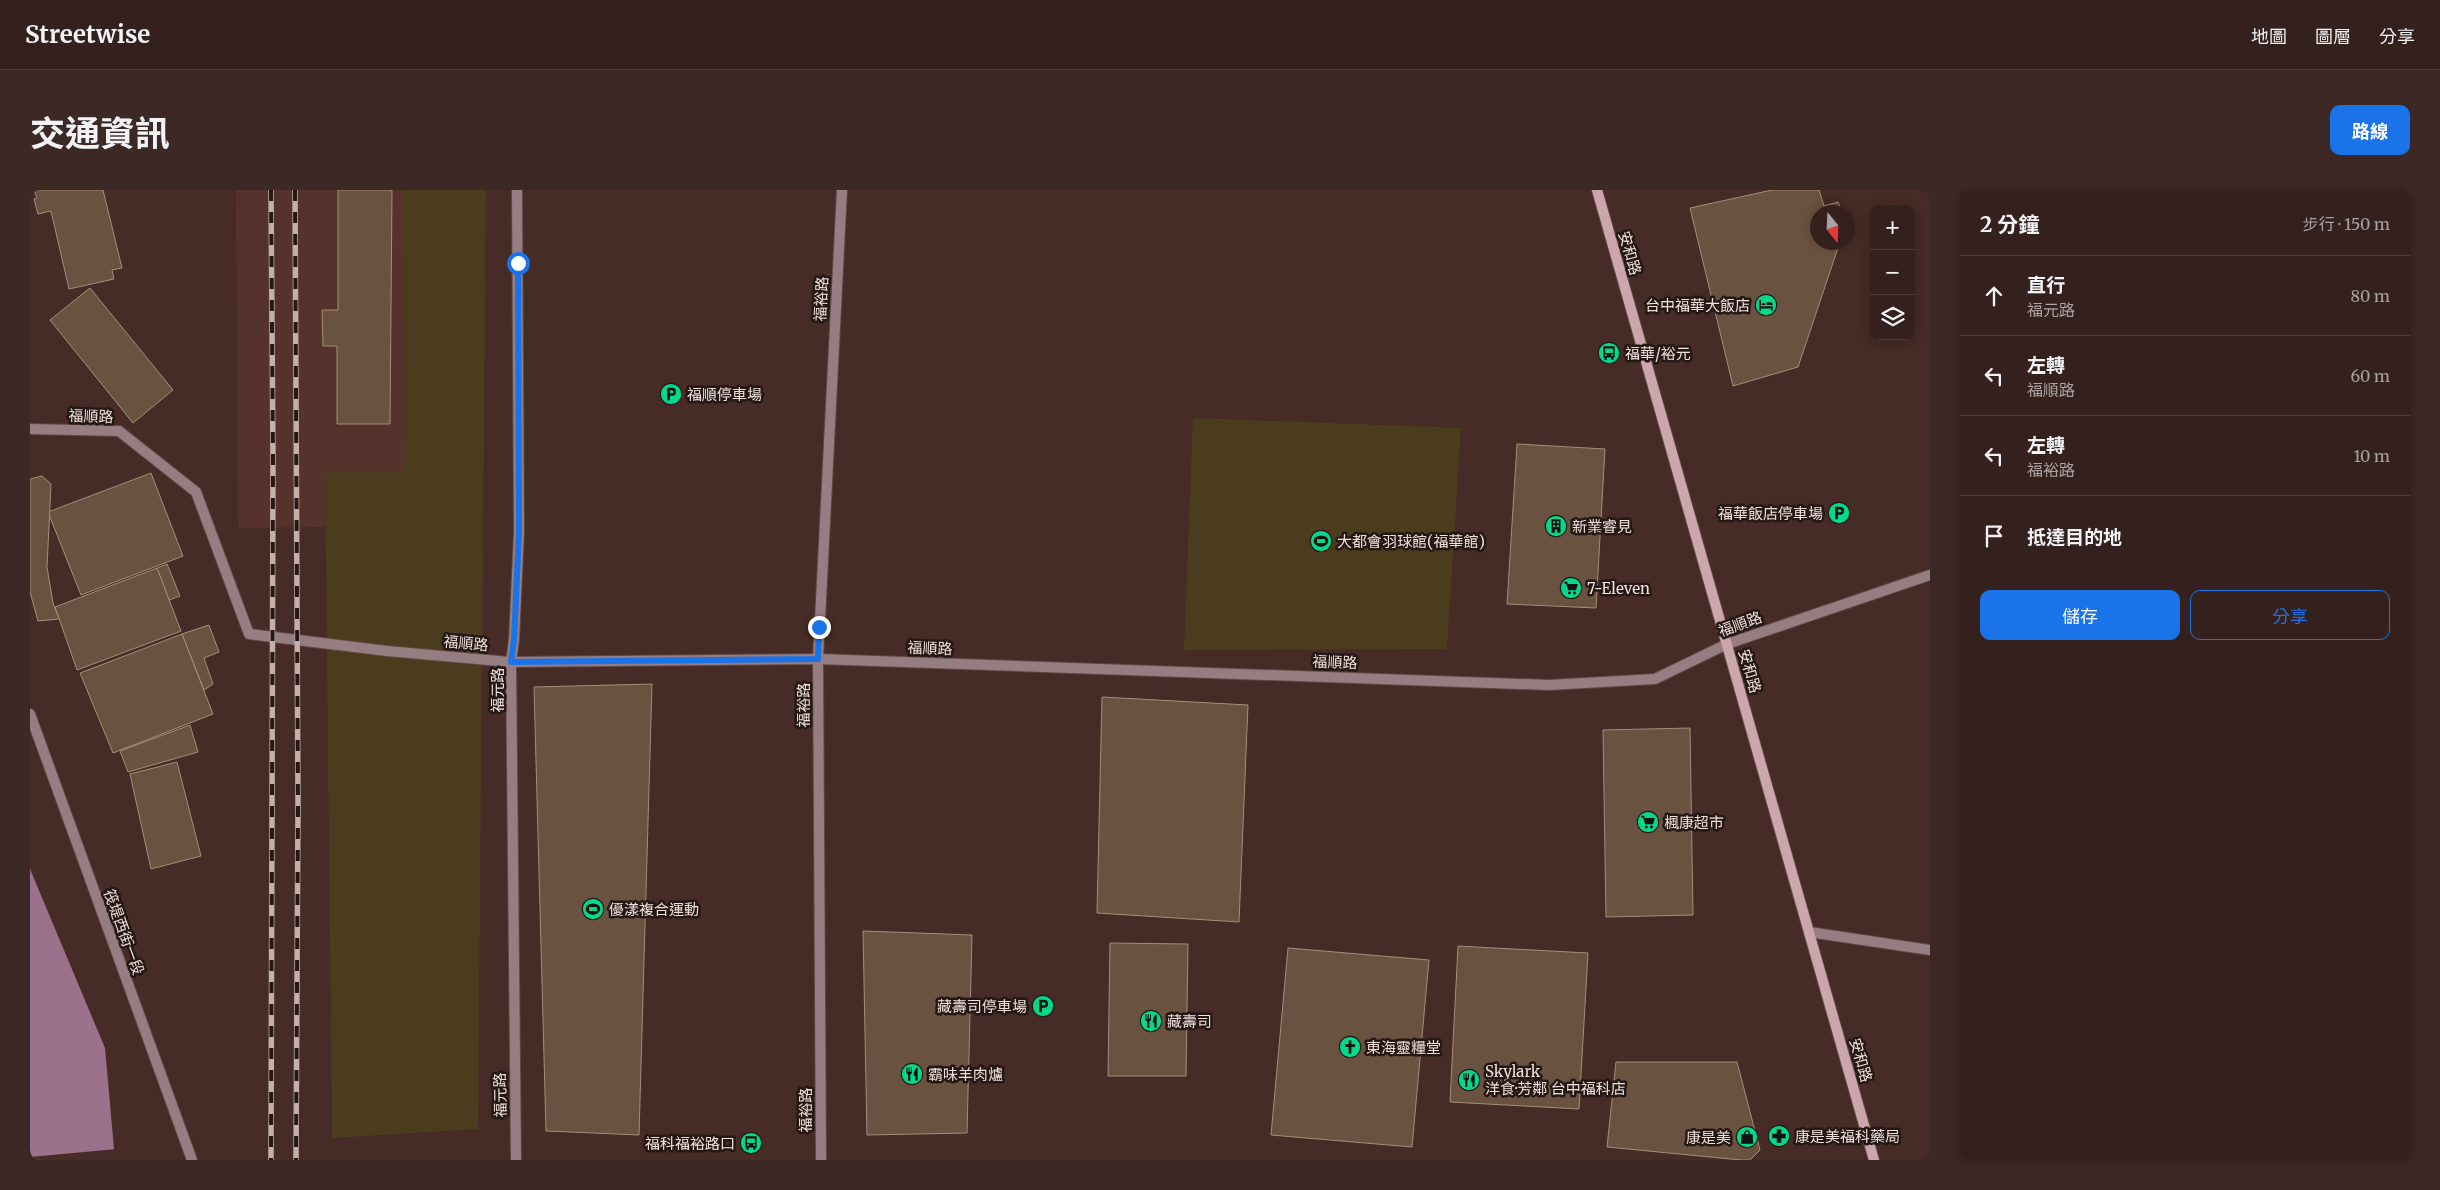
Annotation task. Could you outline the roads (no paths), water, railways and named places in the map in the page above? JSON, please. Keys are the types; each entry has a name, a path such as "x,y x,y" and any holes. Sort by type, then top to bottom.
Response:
{"main road":[{"name":"安和路","path":"1597,190 1874,1160"}],"street":[{"name":"福元路","path":"516,1160 511,662 514,640 519,532 517,190"},
{"name":"福裕路","path":"821,1160 818,659 842,190"},
{"name":"福順路","path":"30,429 118,431 196,492 249,634 511,662 818,659 1549,685 1654,679 1727,644 1930,575"},
{"name":"筏堤西街一段","path":"30,714 192,1160"},
{"path":"1809,932 1930,950"}],"railway":[{"path":"271,190 273,459 271,1160"},
{"path":"295,190 298,807 296,1160"}],"place":[{"name":"台中福華大飯店","path":"1766,305"},
{"name":"福華/裕元","path":"1609,353"},
{"name":"福順停車場","path":"671,394"},
{"name":"福華飯店停車場","path":"1839,513"},
{"name":"新業睿見","path":"1556,526"},
{"name":"大都會羽球館(福華館)","path":"1321,541"},
{"name":"7-Eleven","path":"1571,588"},
{"name":"楓康超市","path":"1648,822"},
{"name":"優漾複合運動","path":"593,909"},
{"name":"藏壽司停車場","path":"1043,1006"},
{"name":"藏壽司","path":"1151,1021"},
{"name":"東海靈糧堂","path":"1350,1047"},
{"name":"霸味羊肉爐","path":"912,1074"},
{"name":"Skylark 洋食‧芳鄰 台中福科店","path":"1469,1080"},
{"name":"康是美福科藥局","path":"1779,1136"},
{"name":"康是美","path":"1747,1137"},
{"name":"福科福裕路口","path":"751,1143"}]}
